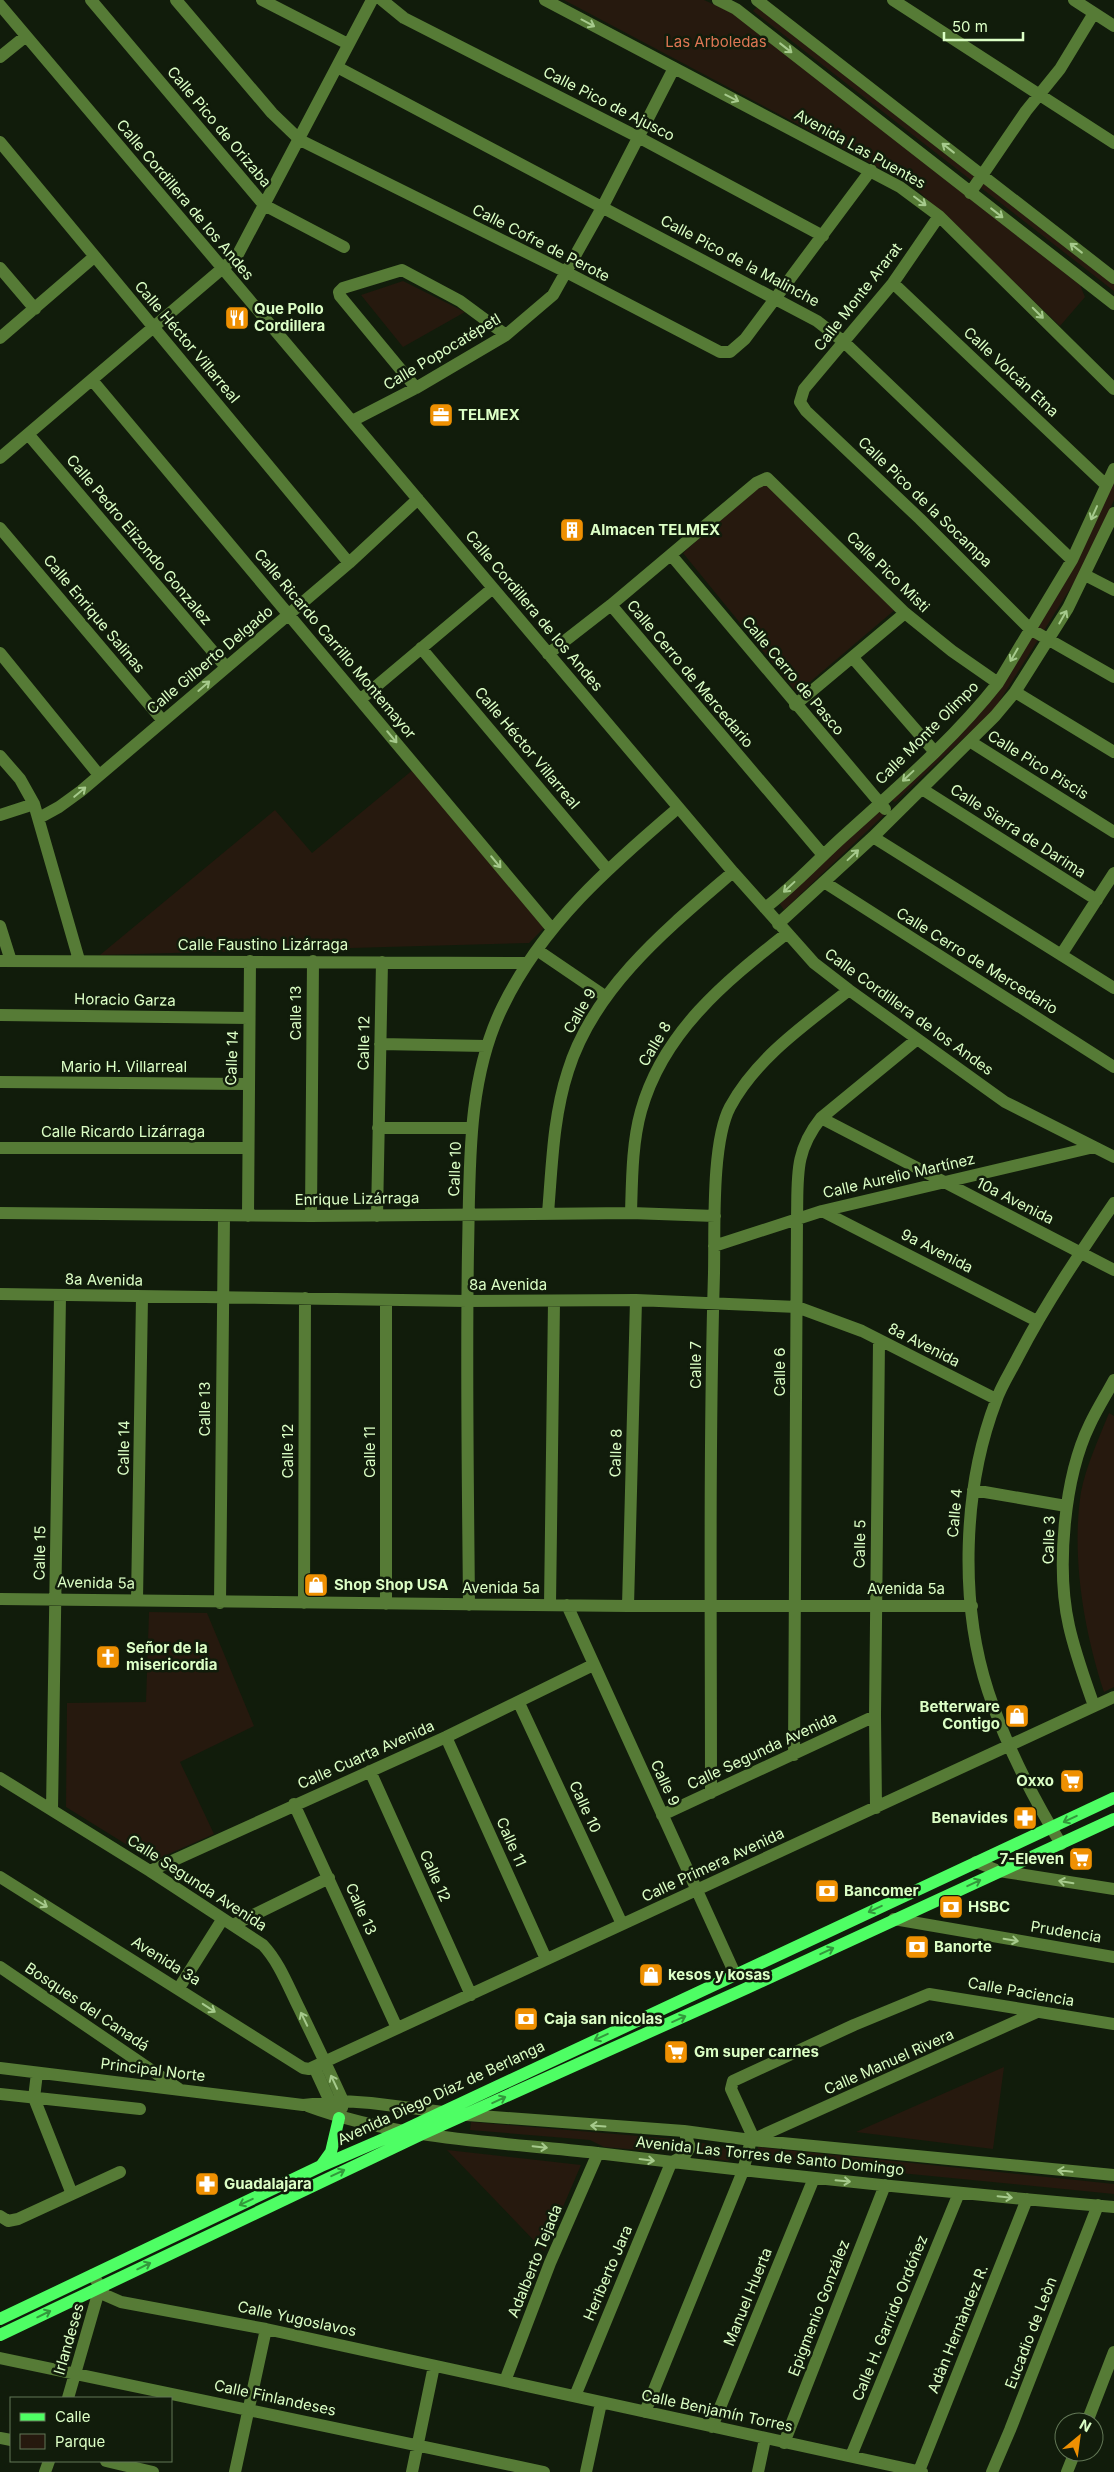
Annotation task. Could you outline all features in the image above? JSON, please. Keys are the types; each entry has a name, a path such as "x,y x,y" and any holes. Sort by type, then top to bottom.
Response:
{"main road":[{"name":"Avenida Diego Díaz de Berlanga","path":"0,2319 322,2166 1114,1798"},
{"name":"Avenida Diego Díaz de Berlanga","path":"0,2335 422,2134 1061,1844 1114,1818"},
{"path":"322,2166 331,2152 339,2118"}],"street":[{"name":"Calle Pico de Orizaba","path":"91,0 264,205 344,247"},
{"path":"262,0 348,44"},
{"path":"0,458 223,270 237,256 300,140 372,0"},
{"name":"Calle Pico de Ajusco","path":"382,0 404,18 638,137 823,236"},
{"name":"Avenida Las Puentes","path":"545,0 871,170 900,187 939,216 1114,389"},
{"name":"Avenida Las Puentes","path":"720,0 738,4 970,193 1114,304"},
{"path":"757,0 1114,278"},
{"path":"893,0 1114,143"},
{"path":"1074,0 1114,26"},
{"name":"Calle Cofre de Perote","path":"179,2 272,113 300,140 566,272 720,352 730,352 740,344 871,170"},
{"name":"Calle Cordillera de los Andes","path":"0,5 678,808 782,929 814,963 916,1040 1005,1102 1114,1157"},
{"path":"970,193 1026,111 1060,69 1094,13"},
{"path":"0,57 26,36"},
{"name":"Calle Pico de la Malinche","path":"337,67 603,206 817,321 844,342 1072,560"},
{"name":"Calle Popocatépetl","path":"352,421 416,388 506,335 553,295 603,206 674,68"},
{"name":"Calle Héctor Villarreal","path":"0,142 349,563"},
{"name":"Calle Monte Ararat","path":"800,398 804,389 893,283 939,216"},
{"path":"0,338 94,257"},
{"path":"0,268 35,309"},
{"path":"416,388 340,296 339,292 343,288 402,270 460,301 506,335"},
{"name":"Calle Volcán Etna","path":"893,283 1106,485"},
{"name":"Calle Ricardo Carrillo Montemayor","path":"92,380 552,929"},
{"name":"Calle Pico de la Socampa","path":"800,398 800,402 806,411 920,519 1030,629 1114,677"},
{"name":"Calle Pedro Elizondo Gonzalez","path":"28,434 226,667"},
{"name":"Calle Monte Olimpo","path":"765,908 957,730 998,683 1072,560 1114,469"},
{"name":"Calle Pico Misti","path":"670,555 763,478 771,481 905,613 952,651 998,683"},
{"name":"Calle Gilberto Delgado","path":"39,818 69,801 349,563 418,499"},
{"path":"782,929 824,882 971,742 1015,692 1050,639 1085,575 1114,513"},
{"name":"Calle Enrique Salinas","path":"0,528 164,721"},
{"path":"548,654 670,555"},
{"name":"Calle Cerro de Pasco","path":"670,555 795,705 893,817"},
{"path":"1085,575 1114,590"},
{"path":"361,699 493,588"},
{"name":"Calle Cerro de Mercedario","path":"611,604 822,855"},
{"path":"795,705 854,658 905,613"},
{"name":"Calle Héctor Villarreal","path":"421,648 607,869"},
{"path":"0,653 99,774"},
{"path":"854,658 934,751"},
{"path":"1015,692 1114,752"},
{"name":"Calle Pico Piscis","path":"971,742 1114,832"},
{"path":"0,756 20,779 34,804 79,960"},
{"name":"Calle Sierra de Darima","path":"922,789 1097,900"},
{"path":"0,815 34,804"},
{"name":"Calle 10","path":"469,1605 467,1301 469,1213 472,1128 486,1046 502,1007 526,963 552,929 607,869 678,808"},
{"path":"873,837 1114,988"},
{"name":"Calle 9","path":"548,1213 554,1145 563,1088 568,1069 586,1031 606,996 676,921 733,872"},
{"path":"1061,955 1114,873"},
{"name":"Calle Cerro de Mercedario","path":"824,882 1114,1067"},
{"path":"0,926 6,961"},
{"name":"Calle 8","path":"631,1213 634,1157 641,1112 649,1087 661,1063 678,1033 701,1006 782,929"},
{"path":"537,950 606,996"},
{"name":"Calle Faustino Lizárraga","path":"6,961 526,963"},
{"name":"Calle 14","path":"248,1216 247,1084 250,961"},
{"name":"Calle 13","path":"311,1216 313,961"},
{"name":"Calle 12","path":"377,1216 382,962"},
{"name":"Calle 7","path":"711,1793 713,1302 715,1216 720,1146 730,1108 759,1066 797,1031 848,990"},
{"name":"Horacio Garza","path":"0,1015 249,1018"},
{"name":"Calle 6","path":"794,1755 799,1158 810,1132 822,1118 916,1040"},
{"path":"380,1044 486,1046"},
{"name":"Mario H. Villarreal","path":"0,1082 247,1084"},
{"name":"10a Avenida","path":"822,1118 1114,1270"},
{"path":"378,1128 472,1128"},
{"name":"Calle Aurelio Martínez","path":"714,1246 822,1211 1094,1147"},
{"name":"Calle Ricardo Lizárraga","path":"0,1148 247,1148"},
{"name":"Calle 4","path":"1061,1844 1010,1745 987,1689 977,1646 968,1554 973,1490 984,1437 996,1399 1037,1321 1114,1203"},
{"name":"9a Avenida","path":"822,1211 1037,1321"},
{"name":"Enrique Lizárraga","path":"0,1213 377,1216 469,1213 631,1213 715,1216"},
{"name":"Calle 13","path":"220,1603 224,1216"},
{"name":"8a Avenida","path":"0,1294 467,1301 636,1300 797,1307 842,1323 879,1340 996,1399"},
{"name":"Calle 15","path":"52,1810 60,1296"},
{"name":"Calle 14","path":"137,1600 142,1297"},
{"name":"Calle 12","path":"304,1603 305,1298"},
{"name":"Calle 11","path":"386,1300 386,1604"},
{"name":"Calle 8","path":"628,1606 636,1300"},
{"path":"550,1605 554,1301"},
{"name":"Calle 5","path":"876,1808 875,1716 879,1340"},
{"name":"Calle 3","path":"1094,1706 1069,1626 1065,1598 1066,1506 1078,1456 1089,1424 1114,1380"},
{"path":"973,1490 1066,1506"},
{"name":"Avenida 5a","path":"0,1599 469,1605 972,1606"},
{"name":"Calle 9","path":"567,1605 735,1974"},
{"name":"Calle Cuarta Avenida","path":"150,1871 294,1804 446,1737 519,1703 593,1665"},
{"name":"Calle Primera Avenida","path":"320,2065 1114,1697"},
{"name":"Calle 10","path":"519,1703 622,1924"},
{"name":"Calle Segunda Avenida","path":"662,1815 875,1716"},
{"name":"Calle 11","path":"446,1737 546,1959"},
{"name":"Calle 12","path":"370,1771 471,1994"},
{"name":"Calle Segunda Avenida","path":"0,1778 255,1938 271,1953 320,2065 329,2102 339,2118"},
{"name":"Calle 13","path":"294,1804 397,2028"},
{"path":"976,1862 999,1872 1114,1890"},
{"name":"Avenida 3a","path":"0,1877 179,1988 303,2068 320,2065"},
{"path":"179,1988 227,1922 329,1878"},
{"name":"Prudencia","path":"894,1920 1114,1957"},
{"name":"Bosques del Canadá","path":"0,1967 181,2090"},
{"name":"Calle Paciencia","path":"752,2140 731,2089 734,2081 741,2076 924,1995 934,1993 1114,2024"},
{"name":"Calle Manuel Rivera","path":"752,2140 1038,2012"},
{"name":"Calle Segunda Avenida","path":"320,2065 344,2101"},
{"name":"Principal Norte","path":"0,2068 303,2105 339,2118 422,2134"},
{"path":"37,2073 34,2098 72,2194"},
{"path":"0,2094 140,2109"},
{"path":"339,2118 344,2101"},
{"name":"Principal Norte","path":"303,2105 344,2101 467,2114"},
{"name":"Avenida Las Torres de Santo Domingo","path":"467,2114 684,2131 752,2140 1114,2175"},
{"path":"672,2163 685,2156 690,2147 684,2131"},
{"name":"Avenida Las Torres de Santo Domingo","path":"422,2134 743,2171 1114,2207"},
{"path":"645,2412 743,2171 752,2140"},
{"name":"Adalberto Tejada","path":"505,2381 550,2263 598,2153"},
{"name":"Heriberto Jara","path":"575,2396 672,2163"},
{"path":"0,2216 13,2221 120,2172"},
{"name":"Manuel Huerta","path":"712,2427 814,2178"},
{"name":"Epigmenio González","path":"784,2443 885,2185"},
{"name":"Calle H. Garrido Ordóñez","path":"851,2456 959,2192"},
{"name":"Adàn Hernàndez R.","path":"921,2472 1027,2199"},
{"name":"Eucadio de Leòn","path":"992,2472 1098,2205"},
{"name":"Calle Yugoslavos","path":"93,2275 109,2298 121,2302 266,2329 505,2381"},
{"name":"Irlandeses","path":"68,2397 100,2287"},
{"path":"235,2472 266,2329"},
{"path":"1091,2412 1114,2352"},
{"name":"Calle Finlandeses","path":"0,2358 544,2472"},
{"path":"412,2472 434,2366"},
{"name":"Calle Benjamín Torres","path":"505,2381 921,2472"},
{"path":"586,2472 601,2403"},
{"path":"758,2472 766,2439"},
{"path":"110,2462 153,2472"}],"green space":[{"name":"Las Arboledas","path":"564,0 704,0 735,14 1080,285 1085,297 1060,326 912,185"},
{"path":"757,7 1114,282 1114,291 753,11"},
{"path":"403,281 465,312 403,347 361,295"},
{"path":"764,480 897,608 797,693 683,553"},
{"path":"1114,480 1114,500 1085,565 994,710 895,802 889,799 987,705"},
{"path":"414,769 545,927 529,943 100,955 275,810 312,853"},
{"path":"878,808 885,814 784,910 780,904"},
{"path":"1109,1413 1114,1416 1114,1687 1104,1692 1085,1619 1081,1593 1078,1516 1086,1472"},
{"path":"149,1612 207,1613 254,1726 180,1762 214,1834 153,1861 66,1807 67,1703 146,1702"},
{"path":"1004,2067 993,2149 856,2132"},
{"path":"471,2122 675,2139 683,2147 675,2153 604,2147 590,2140 470,2130"},
{"path":"696,2142 732,2148 735,2153 728,2161 695,2155"},
{"path":"758,2147 1114,2184 1114,2194 758,2159"},
{"path":"447,2150 581,2165 544,2251"}],"place":[{"name":"Que Pollo Cordillera","path":"237,318"},
{"name":"TELMEX","path":"441,415"},
{"name":"Almacen TELMEX","path":"572,530"},
{"name":"Shop Shop USA","path":"316,1585"},
{"name":"Señor de la misericordia","path":"108,1657"},
{"name":"Betterware Contigo","path":"1017,1716"},
{"name":"Oxxo","path":"1072,1781"},
{"name":"Benavides","path":"1025,1818"},
{"name":"7-Eleven","path":"1081,1859"},
{"name":"Bancomer","path":"827,1891"},
{"name":"HSBC","path":"951,1907"},
{"name":"Banorte","path":"917,1947"},
{"name":"kesos y kosas","path":"651,1975"},
{"name":"Caja san nicolas","path":"526,2019"},
{"name":"Gm super carnes","path":"676,2052"},
{"name":"Guadalajara","path":"207,2184"}]}
